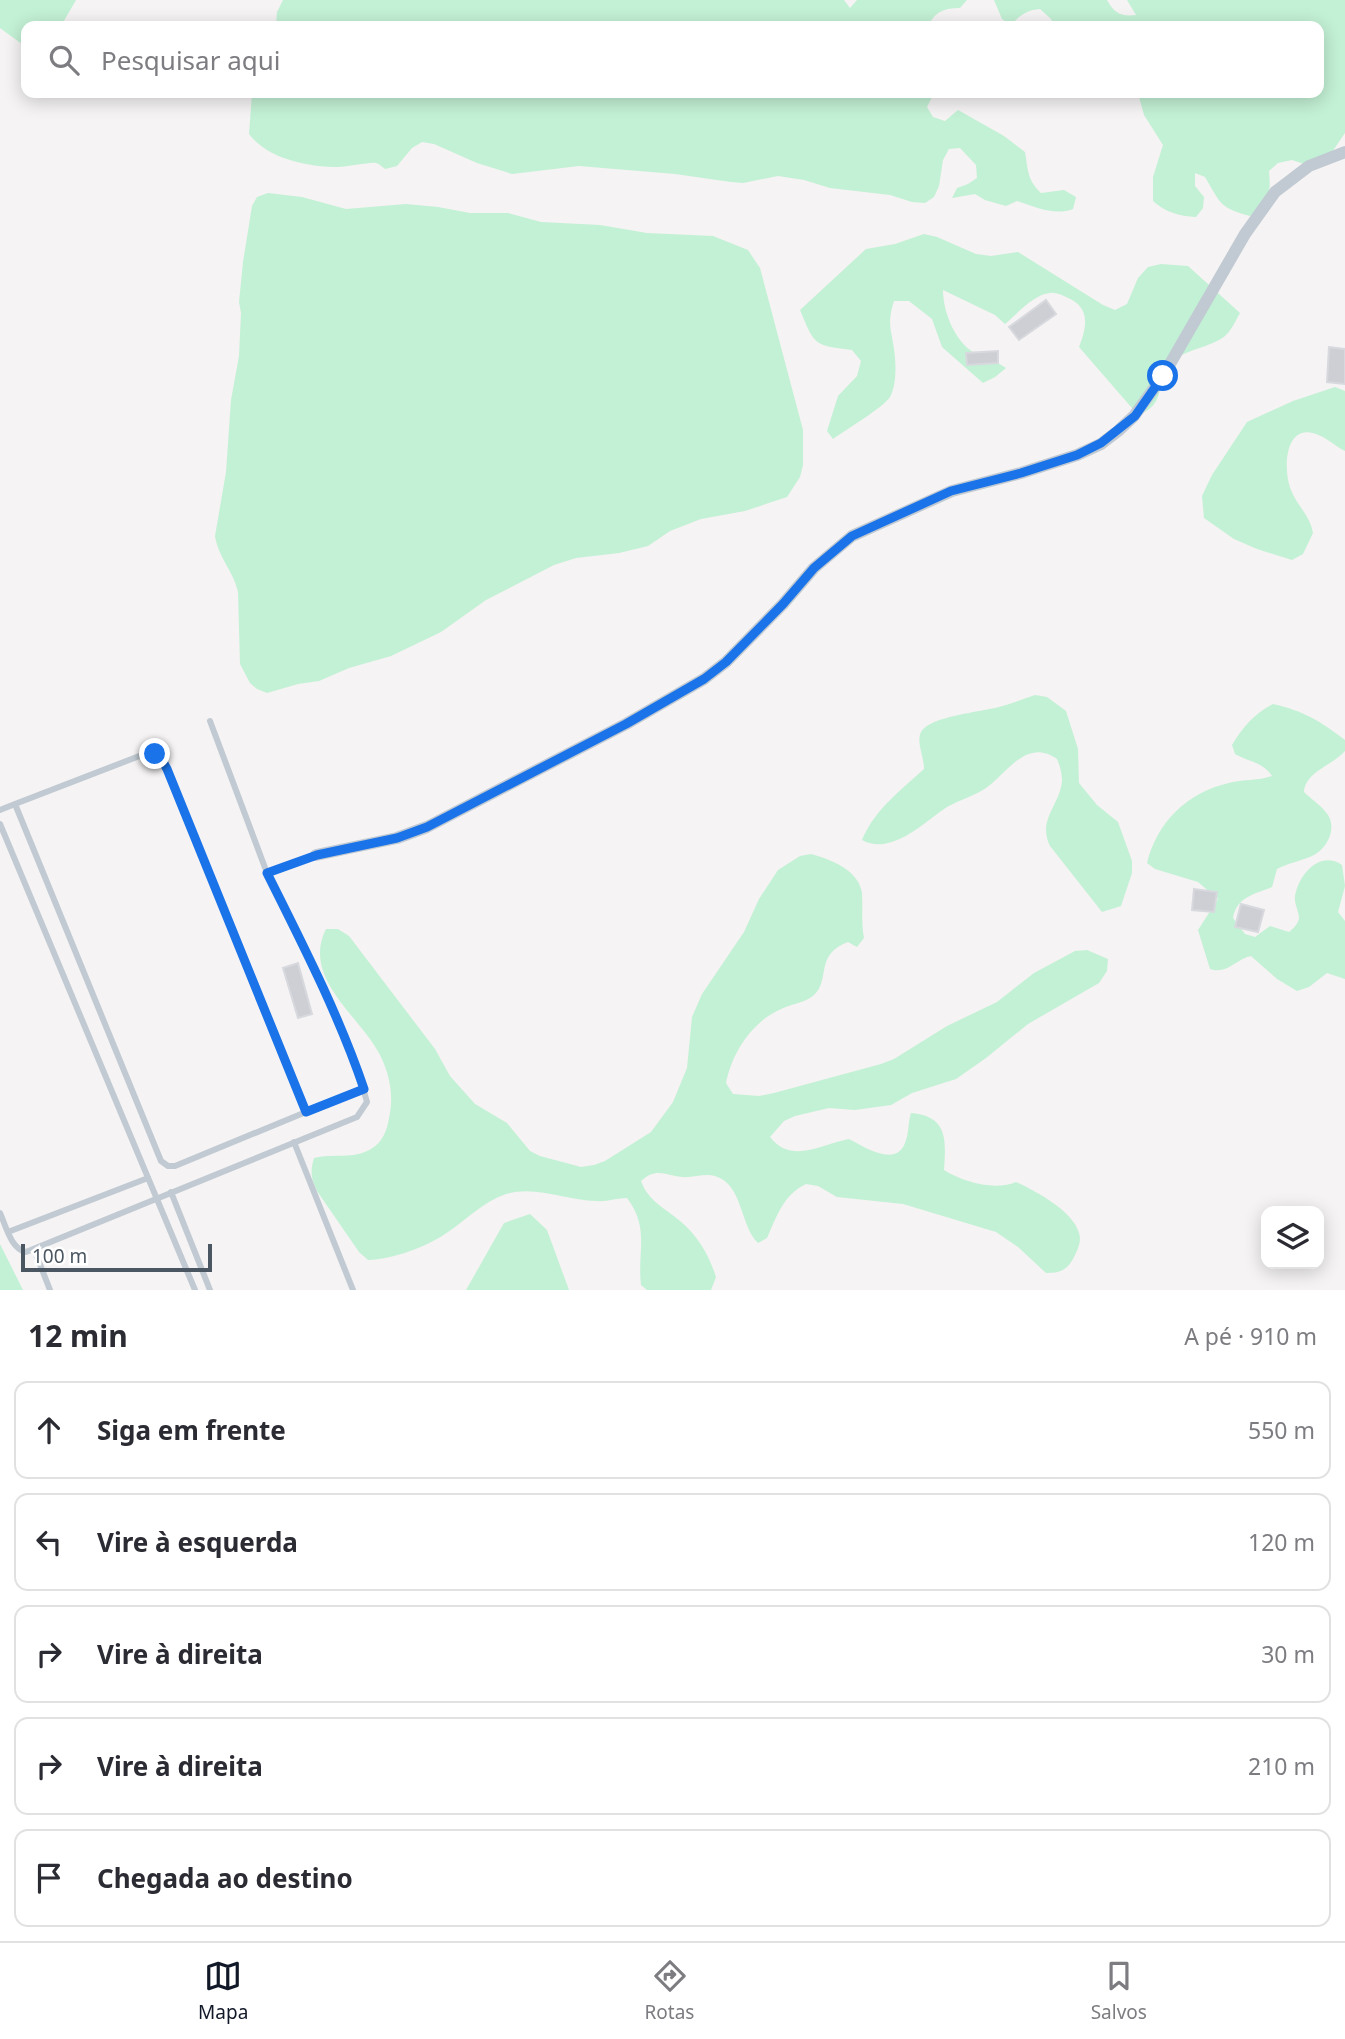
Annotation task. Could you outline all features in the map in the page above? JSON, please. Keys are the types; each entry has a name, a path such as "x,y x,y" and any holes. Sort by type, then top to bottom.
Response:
{"street":[{"path":"317,855 397,838 427,827 626,724 693,685 726,662 814,568 852,536 951,491 1021,473 1077,455 1101,443 1135,416 1163,376 1245,234 1275,192 1309,166 1345,152"}],"lane":[{"path":"0,1213 19,1251 26,1252 357,1116 366,1107 364,1089 355,1061 316,972 267,873 210,721"},
{"path":"0,810 142,755 155,754 161,758 306,1112"},
{"path":"15,804 161,1161 168,1166 175,1166 364,1089"},
{"path":"0,824 195,1290"},
{"path":"267,873 317,855"},
{"path":"294,1142 353,1290"},
{"path":"8,1232 148,1178"},
{"path":"171,1192 210,1290"},
{"path":"34,1249 50,1290"}],"green space":[{"path":"0,0 76,0 64,21 21,21 21,43 0,28"},
{"path":"283,0 844,0 850,8 857,0 967,0 960,8 945,10 931,21 276,21 277,12"},
{"path":"994,0 1107,0 1118,13 1136,15 1127,0 1345,0 1345,133 1332,152 1304,164 1292,160 1278,163 1269,171 1268,197 1262,207 1250,216 1226,207 1205,177 1195,173 1195,186 1204,197 1203,208 1196,217 1173,213 1153,201 1153,177 1163,145 1144,115 1139,98 1324,98 1324,21 1052,21 1040,9 1024,14 1015,21 1002,19"},
{"path":"252,98 932,98 927,107 933,117 945,121 958,110 1004,136 1025,152 1031,179 1041,193 1064,190 1076,197 1073,209 1059,212 1017,201 1006,206 975,194 952,198 957,188 977,178 976,165 960,148 949,149 943,160 939,186 934,197 925,203 890,195 830,188 778,176 743,183 579,166 512,174 477,163 434,144 422,142 412,148 397,166 385,169 376,163 338,167 314,165 289,160 267,150 249,134"},
{"path":"268,193 302,197 346,209 406,204 470,213 508,213 541,222 600,225 647,233 713,236 748,250 760,268 803,430 803,465 800,477 787,497 745,511 701,519 670,531 648,546 619,553 576,558 554,565 486,600 441,632 391,656 349,668 319,681 267,693 257,689 250,683 240,664 238,592 215,536 226,472 231,400 239,356 239,302 243,262 252,206 257,197"},
{"path":"924,234 976,254 991,256 1018,252 1115,310 1127,304 1138,278 1148,267 1161,264 1188,266 1240,313 1225,336 1176,358 1171,363 1157,399 1138,415 1079,347 1085,318 1080,306 1064,296 1044,294 1026,305 1005,324 995,315 943,290 947,314 964,345 974,353 1006,368 983,383 942,347 932,319 909,301 894,301 890,320 895,373 890,397 872,413 833,439 827,431 838,396 857,376 861,361 852,350 817,342 800,310 866,249 895,244"},
{"path":"1335,387 1345,391 1345,451 1320,435 1305,432 1297,435 1288,450 1288,482 1313,533 1303,554 1292,560 1257,549 1234,539 1204,518 1202,496 1212,475 1247,422 1293,401"},
{"path":"1035,695 1047,697 1066,711 1078,749 1079,783 1097,805 1118,822 1132,861 1132,873 1121,906 1102,912 1050,846 1046,828 1062,778 1057,759 1047,754 1038,752 1020,758 990,785 947,807 896,841 873,844 862,840 881,810 924,769 919,740 926,727 945,718 999,707"},
{"path":"1273,704 1311,717 1345,740 1345,751 1309,779 1304,792 1331,820 1331,832 1326,844 1312,856 1277,869 1272,887 1243,900 1233,918 1245,934 1255,937 1270,926 1289,932 1298,920 1295,896 1306,873 1319,862 1326,860 1342,865 1345,886 1338,912 1345,921 1345,979 1327,973 1309,987 1297,991 1277,979 1251,956 1221,970 1210,969 1198,930 1218,899 1198,882 1155,869 1147,863 1158,834 1176,811 1188,801 1214,787 1272,776 1260,765 1235,754 1232,745 1240,732 1260,712"},
{"path":"811,854 835,862 850,872 860,885 864,938 857,947 848,942 837,947 827,960 822,982 814,995 769,1016 744,1040 726,1083 733,1094 759,1096 774,1093 881,1064 894,1059 947,1026 997,1002 1034,973 1075,951 1087,950 1108,959 1107,971 1099,983 1028,1024 956,1079 912,1093 891,1105 855,1110 829,1108 795,1116 784,1121 770,1137 788,1150 807,1150 849,1139 872,1151 889,1155 902,1149 911,1113 932,1119 942,1131 944,1170 979,1184 999,1186 1016,1182 1043,1196 1069,1217 1079,1233 1080,1240 1073,1259 1065,1269 1046,1273 1018,1247 996,1232 903,1204 837,1197 818,1186 806,1184 786,1200 767,1238 758,1243 752,1236 736,1196 724,1180 711,1175 682,1177 661,1173 651,1174 641,1181 652,1199 686,1227 702,1246 716,1277 711,1290 647,1290 641,1285 640,1230 634,1209 627,1198 596,1201 528,1191 506,1194 490,1201 440,1237 410,1251 388,1258 368,1260 359,1252 313,1183 314,1158 357,1154 375,1146 387,1127 391,1094 389,1078 380,1055 327,980 321,964 320,947 326,929 338,929 349,936 435,1049 450,1076 475,1104 507,1123 530,1151 581,1167 594,1165 651,1132 673,1102 687,1068 692,1017 702,994 744,932 759,899 778,870 800,856"},
{"path":"530,1214 547,1230 569,1290 466,1290 504,1223"},
{"path":"0,1244 23,1290 0,1290"}],"building":[{"path":"1046,300 1056,314 1019,340 1009,327"},
{"path":"1329,347 1345,349 1345,384 1327,382"},
{"path":"998,351 998,363 967,365 966,353"},
{"path":"1194,889 1217,892 1214,912 1192,910"},
{"path":"1241,904 1264,910 1258,932 1235,927"},
{"path":"298,963 312,1014 298,1018 283,968"}],"route":[{"path":"155,754 161,758 167,769 306,1112 364,1089 355,1061 316,972 267,873 317,855 397,838 427,827 626,724 704,679 726,662 814,568 852,536 951,491 1021,473 1077,455 1101,443 1135,416 1163,376"}]}
